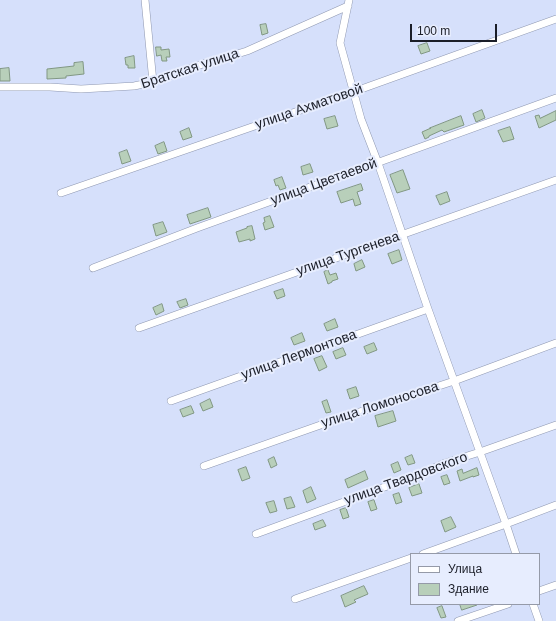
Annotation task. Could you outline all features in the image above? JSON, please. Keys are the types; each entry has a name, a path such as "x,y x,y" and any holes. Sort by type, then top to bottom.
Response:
{"street":[{"path":"145,0 153,82"},
{"path":"348,3 340,43 361,119 378,163 428,309 516,553"},
{"name":"Братская улица","path":"0,87 50,87 81,89 134,86 153,82 212,61 247,51 348,3"},
{"name":"улица Ахматовой","path":"61,193 353,92 556,19"},
{"name":"улица Цветаевой","path":"93,268 196,228 556,98"},
{"name":"улица Тургенева","path":"139,328 556,180"},
{"name":"улица Лермонтова","path":"171,401 428,309"},
{"name":"улица Ломоносова","path":"204,466 329,422 454,381 556,343"},
{"name":"улица Твардовского","path":"256,534 423,473 445,463 556,425"},
{"path":"426,553 556,505"},
{"path":"295,599 410,558"},
{"path":"540,591 556,585"},
{"path":"458,621 505,605"},
{"path":"533,605 539,621"}],"building":[{"path":"266,24 268,33 262,35 260,25"},
{"path":"427,43 430,51 421,54 418,46"},
{"path":"156,47 161,47 161,50 169,49 170,57 166,57 167,61 162,61 161,55 157,56"},
{"path":"134,56 135,68 128,68 125,58"},
{"path":"83,62 84,74 66,76 66,78 47,79 47,69 74,66 74,63"},
{"path":"9,68 10,81 0,81 0,69"},
{"path":"482,110 485,118 476,122 473,114"},
{"path":"556,111 556,120 539,128 535,116 539,115 540,118"},
{"path":"335,116 338,126 327,129 324,119"},
{"path":"461,116 464,125 444,132 442,130 425,139 422,132"},
{"path":"510,127 514,139 503,142 498,131"},
{"path":"189,128 192,137 183,140 180,132"},
{"path":"164,142 167,151 158,154 155,146"},
{"path":"127,150 131,161 122,164 119,153"},
{"path":"310,164 313,172 303,175 301,167"},
{"path":"403,170 410,189 397,193 390,175"},
{"path":"282,177 286,188 280,190 278,185 276,186 274,180"},
{"path":"361,184 363,190 357,192 361,204 355,206 353,199 341,203 337,192"},
{"path":"447,192 450,201 440,205 436,196"},
{"path":"208,208 211,217 190,224 187,215"},
{"path":"270,216 274,227 265,230 263,223 265,222 264,218"},
{"path":"163,222 167,232 156,236 153,225"},
{"path":"252,226 255,239 239,242 236,232"},
{"path":"399,250 402,260 392,264 388,254"},
{"path":"362,260 365,267 356,271 354,264"},
{"path":"328,270 330,275 336,273 338,279 328,284 324,272"},
{"path":"283,289 285,296 277,299 274,292"},
{"path":"186,299 188,305 180,308 177,302"},
{"path":"162,304 164,311 156,315 153,308"},
{"path":"335,319 338,327 327,331 324,324"},
{"path":"302,333 305,341 294,345 291,338"},
{"path":"374,343 377,350 367,354 364,347"},
{"path":"343,348 346,355 336,359 333,352"},
{"path":"322,356 327,367 319,371 314,359"},
{"path":"356,387 359,396 350,399 347,390"},
{"path":"210,399 213,407 203,411 200,404"},
{"path":"327,400 331,412 326,413 322,402"},
{"path":"191,406 194,413 183,417 180,410"},
{"path":"393,411 396,421 378,427 375,416"},
{"path":"412,455 415,463 408,465 405,458"},
{"path":"274,457 277,465 271,468 268,460"},
{"path":"398,462 401,470 394,473 391,465"},
{"path":"246,467 250,478 242,481 238,470"},
{"path":"477,468 479,475 460,481 457,471 462,469 463,473"},
{"path":"365,471 368,479 348,488 345,480"},
{"path":"447,475 450,483 444,485 441,477"},
{"path":"419,484 422,493 412,496 409,488"},
{"path":"311,487 316,499 307,503 303,491"},
{"path":"399,493 402,502 396,504 393,495"},
{"path":"291,497 295,507 287,509 284,499"},
{"path":"374,500 377,509 371,511 368,502"},
{"path":"274,501 277,511 270,513 266,503"},
{"path":"346,508 349,517 343,519 340,510"},
{"path":"451,517 456,527 445,532 441,521"},
{"path":"323,520 326,526 315,530 313,524"},
{"path":"364,586 368,594 354,600 356,602 345,607 341,596"},
{"path":"460,605 477,605 462,610"},
{"path":"442,606 446,617 441,618 437,608"}]}
